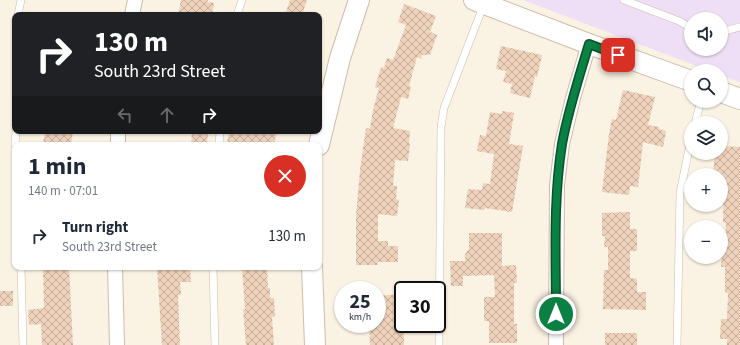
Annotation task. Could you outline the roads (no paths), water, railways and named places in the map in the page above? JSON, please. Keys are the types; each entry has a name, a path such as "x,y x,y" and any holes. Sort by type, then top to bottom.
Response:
{"street":[{"path":"133,12 135,0"},
{"path":"322,133 340,58 359,0"},
{"path":"479,2 684,79"},
{"path":"556,345 557,185 562,144 573,98 589,44"},
{"path":"728,95 740,99"},
{"path":"115,270 117,345"},
{"path":"312,270 315,345"}],"lane":[{"path":"19,12 21,0"},
{"path":"238,12 242,0"},
{"path":"624,0 684,24"},
{"path":"439,345 441,127 444,108 479,2"},
{"path":"728,30 740,27"},
{"path":"677,345 680,194 687,160"},
{"path":"21,270 24,345"},
{"path":"213,270 215,345"}]}
